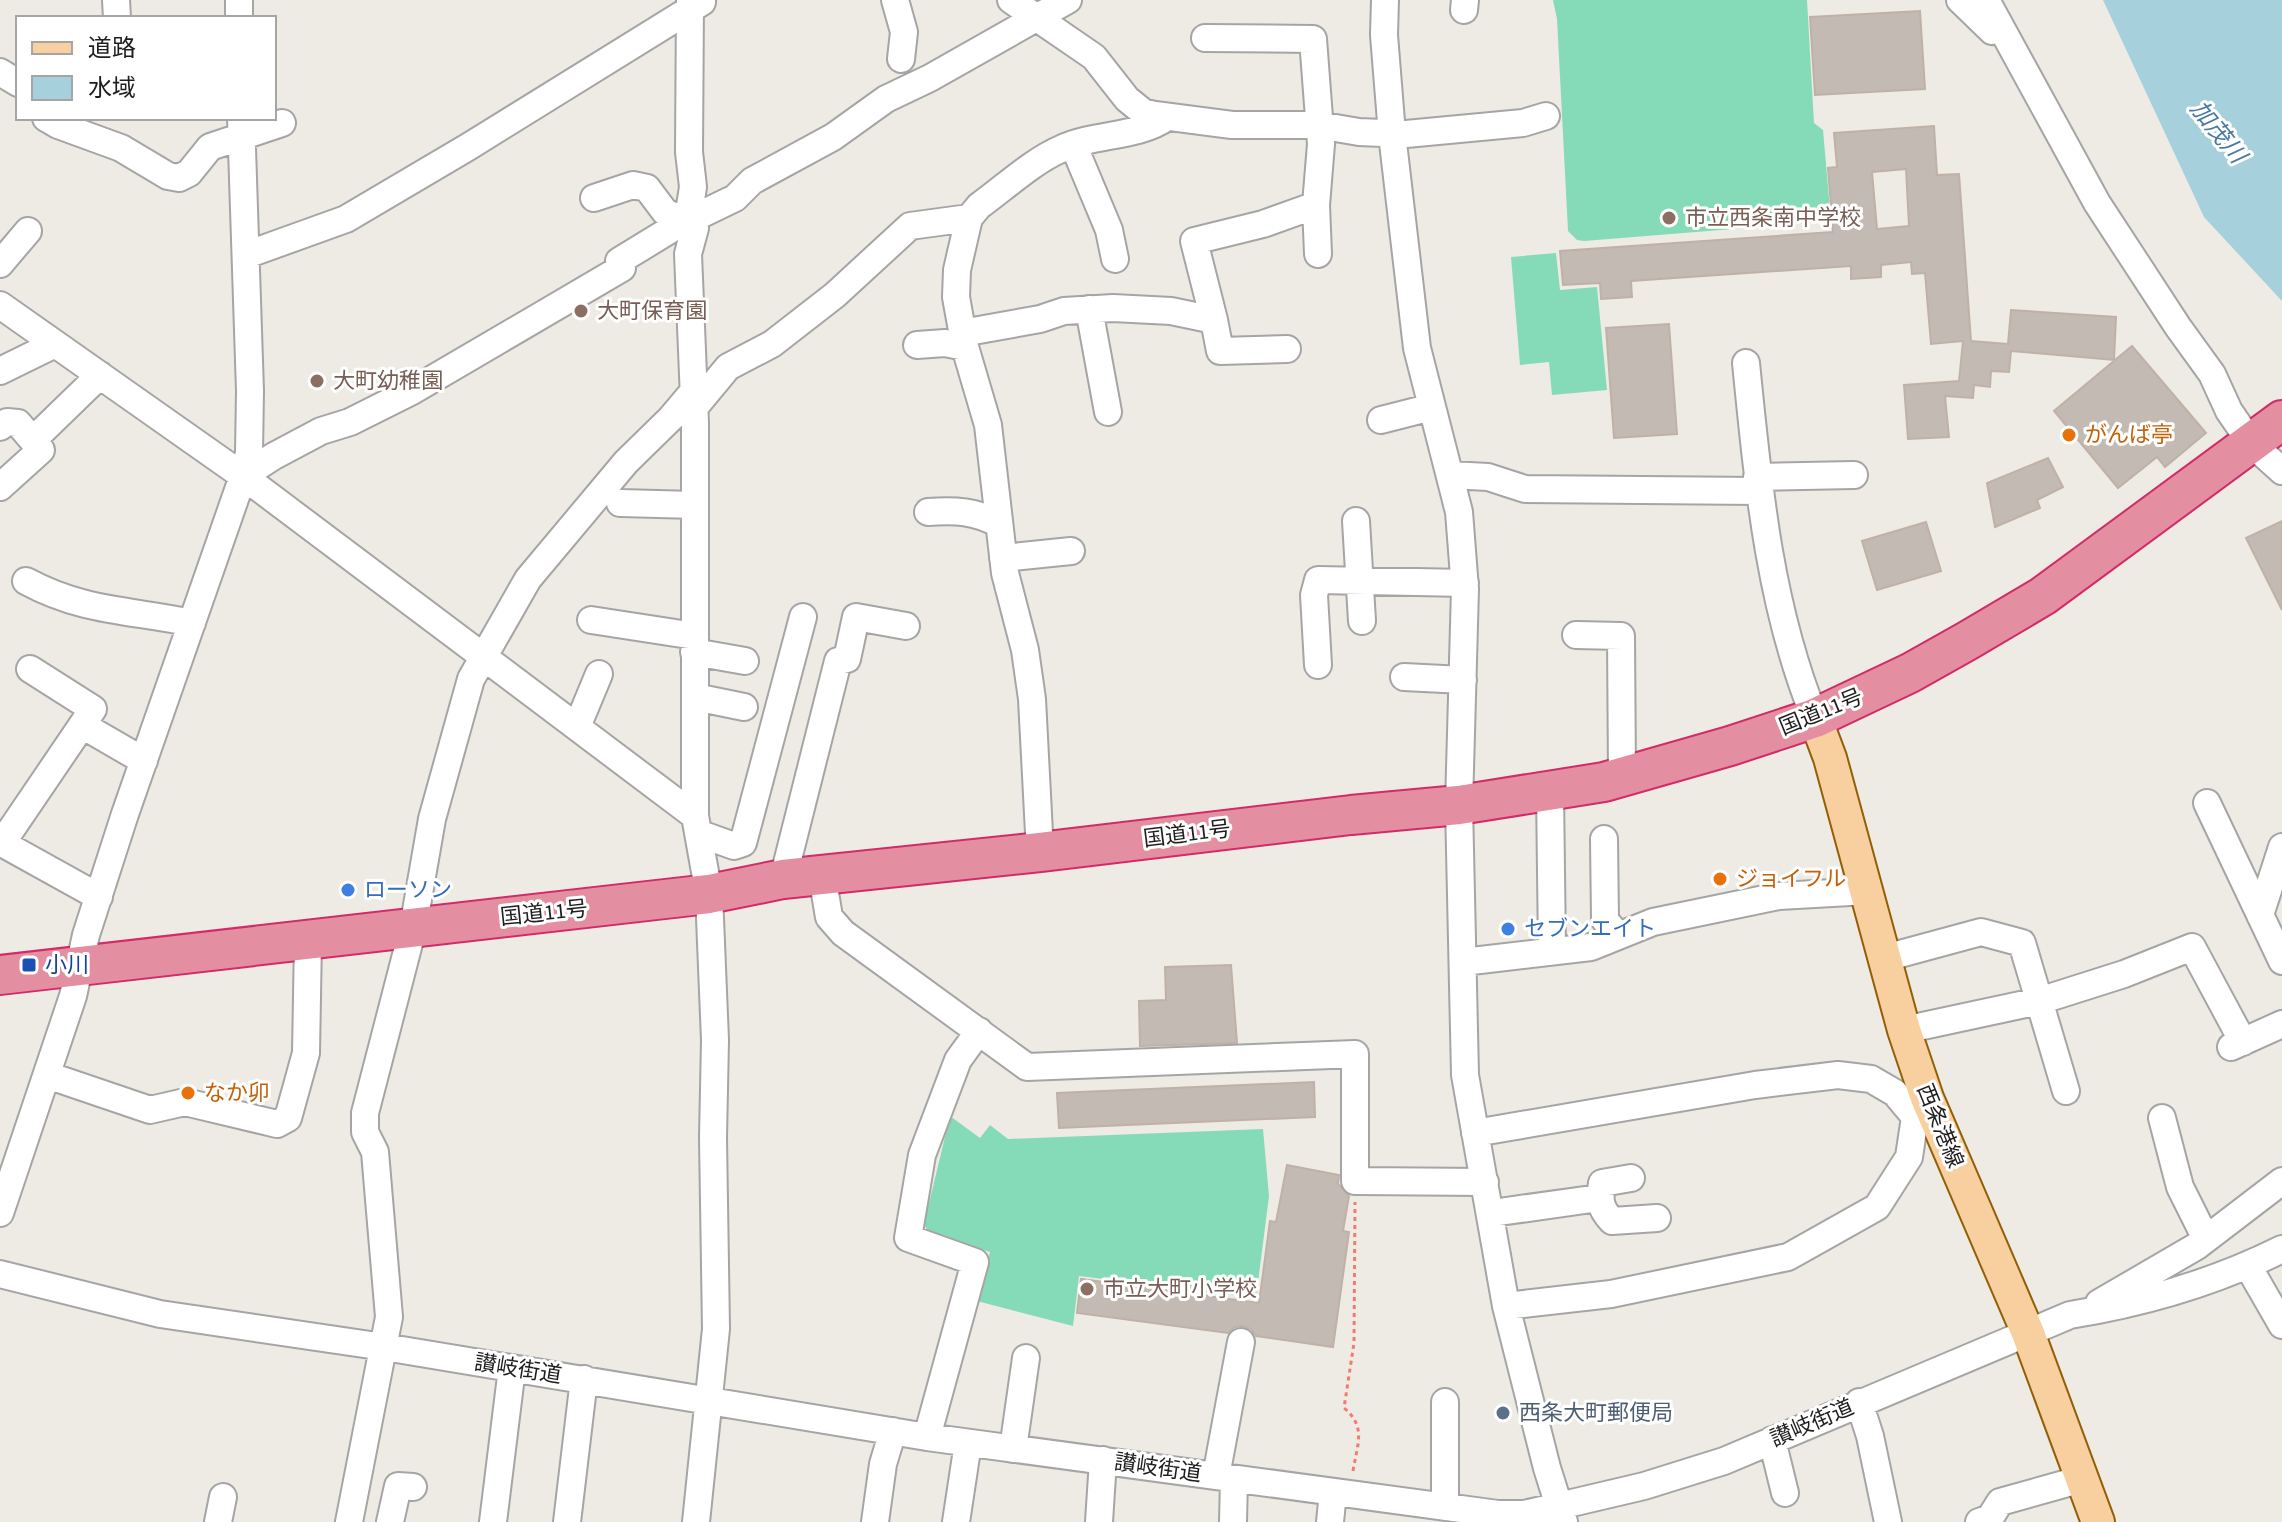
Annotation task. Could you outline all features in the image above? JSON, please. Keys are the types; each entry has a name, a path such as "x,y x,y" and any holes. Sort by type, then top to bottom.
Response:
{"highway":[{"name":"国道11号","path":"0,975 709,894 783,879 1459,805 1622,777 1815,718 1910,673 2043,596 2270,445"}],"main road":[{"name":"西条港線","path":"1815,718 1830,758 1868,891 1923,1113 2028,1333 2098,1522"}],"street":[{"path":"895,0 904,32 901,59"},
{"path":"1011,0 1094,57 1143,112 1232,125 1318,125 1392,134 1523,123 1546,116"},
{"path":"243,476 321,431 350,422 412,391 622,268 619,261 690,216 735,198 752,181 833,137 886,99 930,78 1068,0"},
{"path":"1385,0 1384,35 1392,134 1417,348 1459,512 1465,583 1459,805 1465,1075 1492,1213 1506,1306 1562,1514"},
{"path":"1960,0 1992,31 2001,28"},
{"path":"1986,0 2097,203 2212,374 2229,411 2270,445 2282,491"},
{"path":"695,3 689,152 693,187 690,216 695,228 688,254 694,400 696,825 709,894 715,1040 713,1138 716,1234 716,1329 696,1522"},
{"path":"246,255 346,219 468,147 695,3"},
{"path":"1205,38 1313,39 1320,156 1316,205 1318,254"},
{"path":"1040,852 1032,699 1025,650 1003,558 988,425 964,340 956,297 957,270 969,218 979,206 1059,149 1158,123 1167,117"},
{"path":"56,120 121,148 168,176 179,178 189,173 210,147 241,126 282,123"},
{"path":"0,1213 73,996 99,897 243,476 250,433 241,126"},
{"path":"1073,144 1109,230 1115,259"},
{"path":"594,198 633,185 647,188 665,212 676,217 690,216"},
{"path":"1287,349 1220,351 1194,241 1263,224 1316,205"},
{"path":"349,1522 389,1317 375,1152 365,1132 365,1113 413,928 432,819 471,679 528,579 626,462 671,418 728,367 772,344 835,295 910,226 969,218"},
{"path":"0,264 28,231"},
{"path":"0,305 243,476 577,727 696,825 734,846 743,843 777,757 800,669 803,617"},
{"path":"917,345 964,340 1064,311 1113,308 1171,311 1214,320"},
{"path":"1089,309 1108,412"},
{"path":"0,371 55,344"},
{"path":"1746,363 1758,484 1774,577 1798,676 1815,718"},
{"path":"33,440 67,411 100,375"},
{"path":"1381,420 1432,407"},
{"path":"0,427 7,422 18,423 41,450 0,487"},
{"path":"1450,475 1488,477 1525,489 1758,484 1854,475"},
{"path":"620,503 695,505"},
{"path":"928,512 955,510 980,514 999,524"},
{"path":"1356,521 1362,621"},
{"path":"1003,558 1071,551"},
{"path":"1318,665 1314,595 1318,580 1465,583"},
{"path":"26,581 93,607 192,623"},
{"path":"783,879 838,661 847,659 856,617 906,626"},
{"path":"591,620 695,644 745,661"},
{"path":"1576,635 1621,636 1622,777"},
{"path":"30,669 93,709 1,843 99,897"},
{"path":"577,727 600,674"},
{"path":"1404,677 1463,680"},
{"path":"695,697 744,707"},
{"path":"82,725 144,761"},
{"path":"1550,791 1552,951"},
{"path":"2207,803 2282,961"},
{"path":"1604,839 1605,920 1618,936"},
{"path":"2260,915 2282,847"},
{"path":"822,875 829,917 843,933 1027,1067 1355,1054 1355,1181 1485,1182"},
{"path":"1463,962 1591,947 1653,922 1779,896 1868,891"},
{"path":"1885,958 1981,932 2022,943 2066,1091"},
{"path":"47,1075 150,1110 185,1102 277,1124 288,1118 306,1053 308,940"},
{"path":"1904,1030 2039,1001 2124,974 2192,947 2237,1045 2282,1024"},
{"path":"927,1437 975,1262 908,1238 922,1155 958,1060 979,1031"},
{"path":"1475,1133 1755,1085 1838,1075 1871,1079 1923,1113 1909,1157 1877,1207 1788,1257 1611,1294 1506,1306"},
{"path":"2162,1118 2180,1187 2206,1239"},
{"path":"1631,1178 1602,1183 1599,1198 1601,1210 1612,1221 1657,1218"},
{"path":"2070,1315 2108,1299 2206,1239 2282,1181"},
{"path":"1492,1213 1599,1198"},
{"name":"讃岐街道","path":"0,1274 160,1314 584,1379 927,1437 1498,1514 1562,1514 1697,1469 1772,1440 2070,1315 2164,1296 2248,1266 2282,1249"},
{"path":"2248,1266 2282,1325"},
{"path":"1233,1522 1225,1478 1241,1342"},
{"path":"1013,1449 1026,1358"},
{"path":"493,1522 512,1368"},
{"path":"567,1522 584,1379"},
{"path":"1445,1402 1445,1507"},
{"path":"1859,1402 1876,1460 1888,1522"},
{"path":"875,1522 883,1464 893,1431"},
{"path":"1772,1440 1785,1493"},
{"path":"956,1522 968,1443"},
{"path":"1099,1522 1103,1460"},
{"path":"1979,1522 1990,1518 2000,1502 2082,1479"},
{"path":"390,1522 398,1486 413,1487"},
{"path":"1330,1522 1341,1493"}],"path":[{"path":"1341,1493 1360,1430 1355,1417 1344,1408 1354,1343 1355,1181"}],"green space":[{"path":"1553,0 1807,0 1814,123 1823,130 1831,221 1577,240 1568,231 1557,19"},
{"path":"1556,253 1560,290 1597,287 1607,390 1552,395 1549,362 1520,365 1511,257"},
{"path":"950,1116 980,1138 990,1125 1008,1139 1263,1129 1269,1196 1256,1298 1079,1276 1073,1326 977,1301 990,1252 928,1232 924,1224"}],"water":[{"name":"加茂川","path":"2103,0 2282,0 2282,301 2204,217"}],"building":[{"path":"1920,11 1925,89 1815,95 1810,17"},
{"path":"1934,126 1937,175 1959,174 1971,341 2008,344 2011,310 2116,317 2114,360 2011,351 2009,372 1991,371 1990,387 1974,385 1973,398 1945,396 1949,437 1908,439 1904,385 1959,381 1963,341 1931,344 1925,273 1912,274 1911,262 1881,265 1881,277 1851,279 1851,266 1631,281 1632,297 1601,299 1600,283 1563,285 1560,251 1833,232 1828,168 1837,167 1834,133","holes":["1906,169 1909,226 1877,229 1872,172"]},
{"path":"1669,324 1677,434 1614,438 1606,328"},
{"path":"2132,346 2206,433 2165,467 2157,457 2118,488 2054,411"},
{"path":"2048,458 2063,487 2037,500 2040,508 1995,527 1987,483"},
{"path":"2282,521 2282,610 2246,538"},
{"path":"1926,522 1941,571 1877,590 1862,541"},
{"path":"1231,965 1237,1043 1140,1046 1139,1001 1166,1000 1165,967"},
{"path":"1314,1082 1315,1117 1059,1128 1057,1093"},
{"path":"1287,1165 1339,1175 1338,1184 1349,1196 1343,1231 1349,1232 1333,1347 1256,1336 1251,1329 1243,1326 1235,1327 1228,1333 1077,1313 1081,1279 1259,1303 1270,1221 1276,1222"}],"place":[{"name":"市立西条南中学校","path":"1669,218"},
{"name":"大町保育園","path":"581,311"},
{"name":"大町幼稚園","path":"317,381"},
{"name":"がんば亭","path":"2069,435"},
{"name":"ジョイフル","path":"1720,879"},
{"name":"ローソン","path":"348,890"},
{"name":"セブンエイト","path":"1508,929"},
{"name":"小川","path":"29,965"},
{"name":"なか卯","path":"188,1093"},
{"name":"市立大町小学校","path":"1087,1289"},
{"name":"西条大町郵便局","path":"1503,1413"}]}
